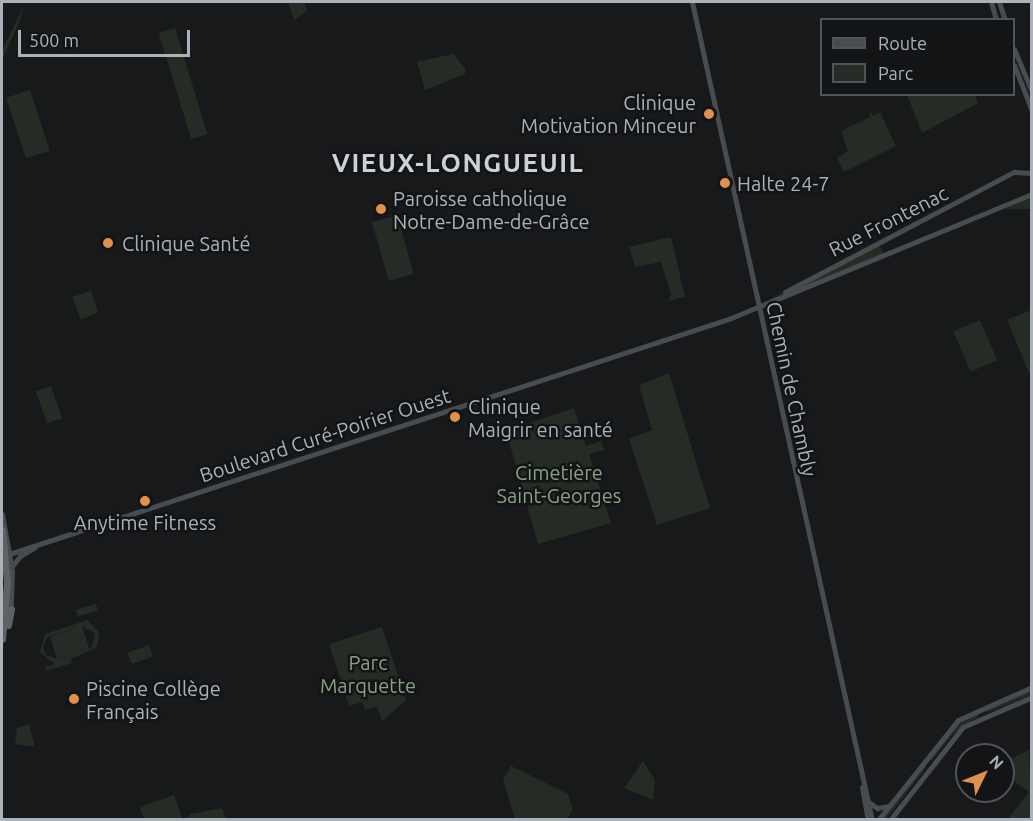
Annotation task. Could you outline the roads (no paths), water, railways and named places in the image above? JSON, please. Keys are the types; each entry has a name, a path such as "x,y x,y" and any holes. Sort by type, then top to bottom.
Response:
{"highway":[{"path":"2,530 5,548 2,640"},
{"path":"2,606 5,563"},
{"path":"2,640 11,609"}],"main road":[{"name":"Chemin de Chambly","path":"692,2 870,819"},
{"path":"991,2 995,18"},
{"path":"999,2 1004,18"},
{"path":"1015,51 1032,92"},
{"path":"1015,68 1032,111"},
{"name":"Rue Frontenac","path":"759,305 1014,172 1032,173"},
{"path":"759,305 1032,194"},
{"path":"756,293 772,299"},
{"name":"Boulevard Curé-Poirier Ouest","path":"5,563 10,554 759,305"},
{"path":"2,514 5,548 10,554 5,563 11,609"},
{"path":"5,563 38,545"},
{"path":"878,819 958,720 1032,687"},
{"path":"890,819 963,727 1032,697"},
{"name":"Chemin de Chambly","path":"863,783 870,819"},
{"path":"868,800 877,808 890,805"}],"place":[{"name":"Clinique Motivation Minceur","path":"709,114"},
{"name":"Halte 24-7","path":"725,183"},
{"name":"Paroisse catholique Notre-Dame-de-Grâce","path":"381,209"},
{"name":"Clinique Santé","path":"108,243"},
{"name":"Clinique Maigrir en santé","path":"455,417"},
{"name":"Anytime Fitness","path":"145,501"},
{"name":"Piscine Collège Français","path":"74,699"}],"district":[{"name":"VIEUX-LONGUEUIL","path":"458,163"}],"park label":[{"name":"Cimetière Saint-Georges","path":"559,484"},
{"name":"Parc Marquette","path":"368,674"}]}
